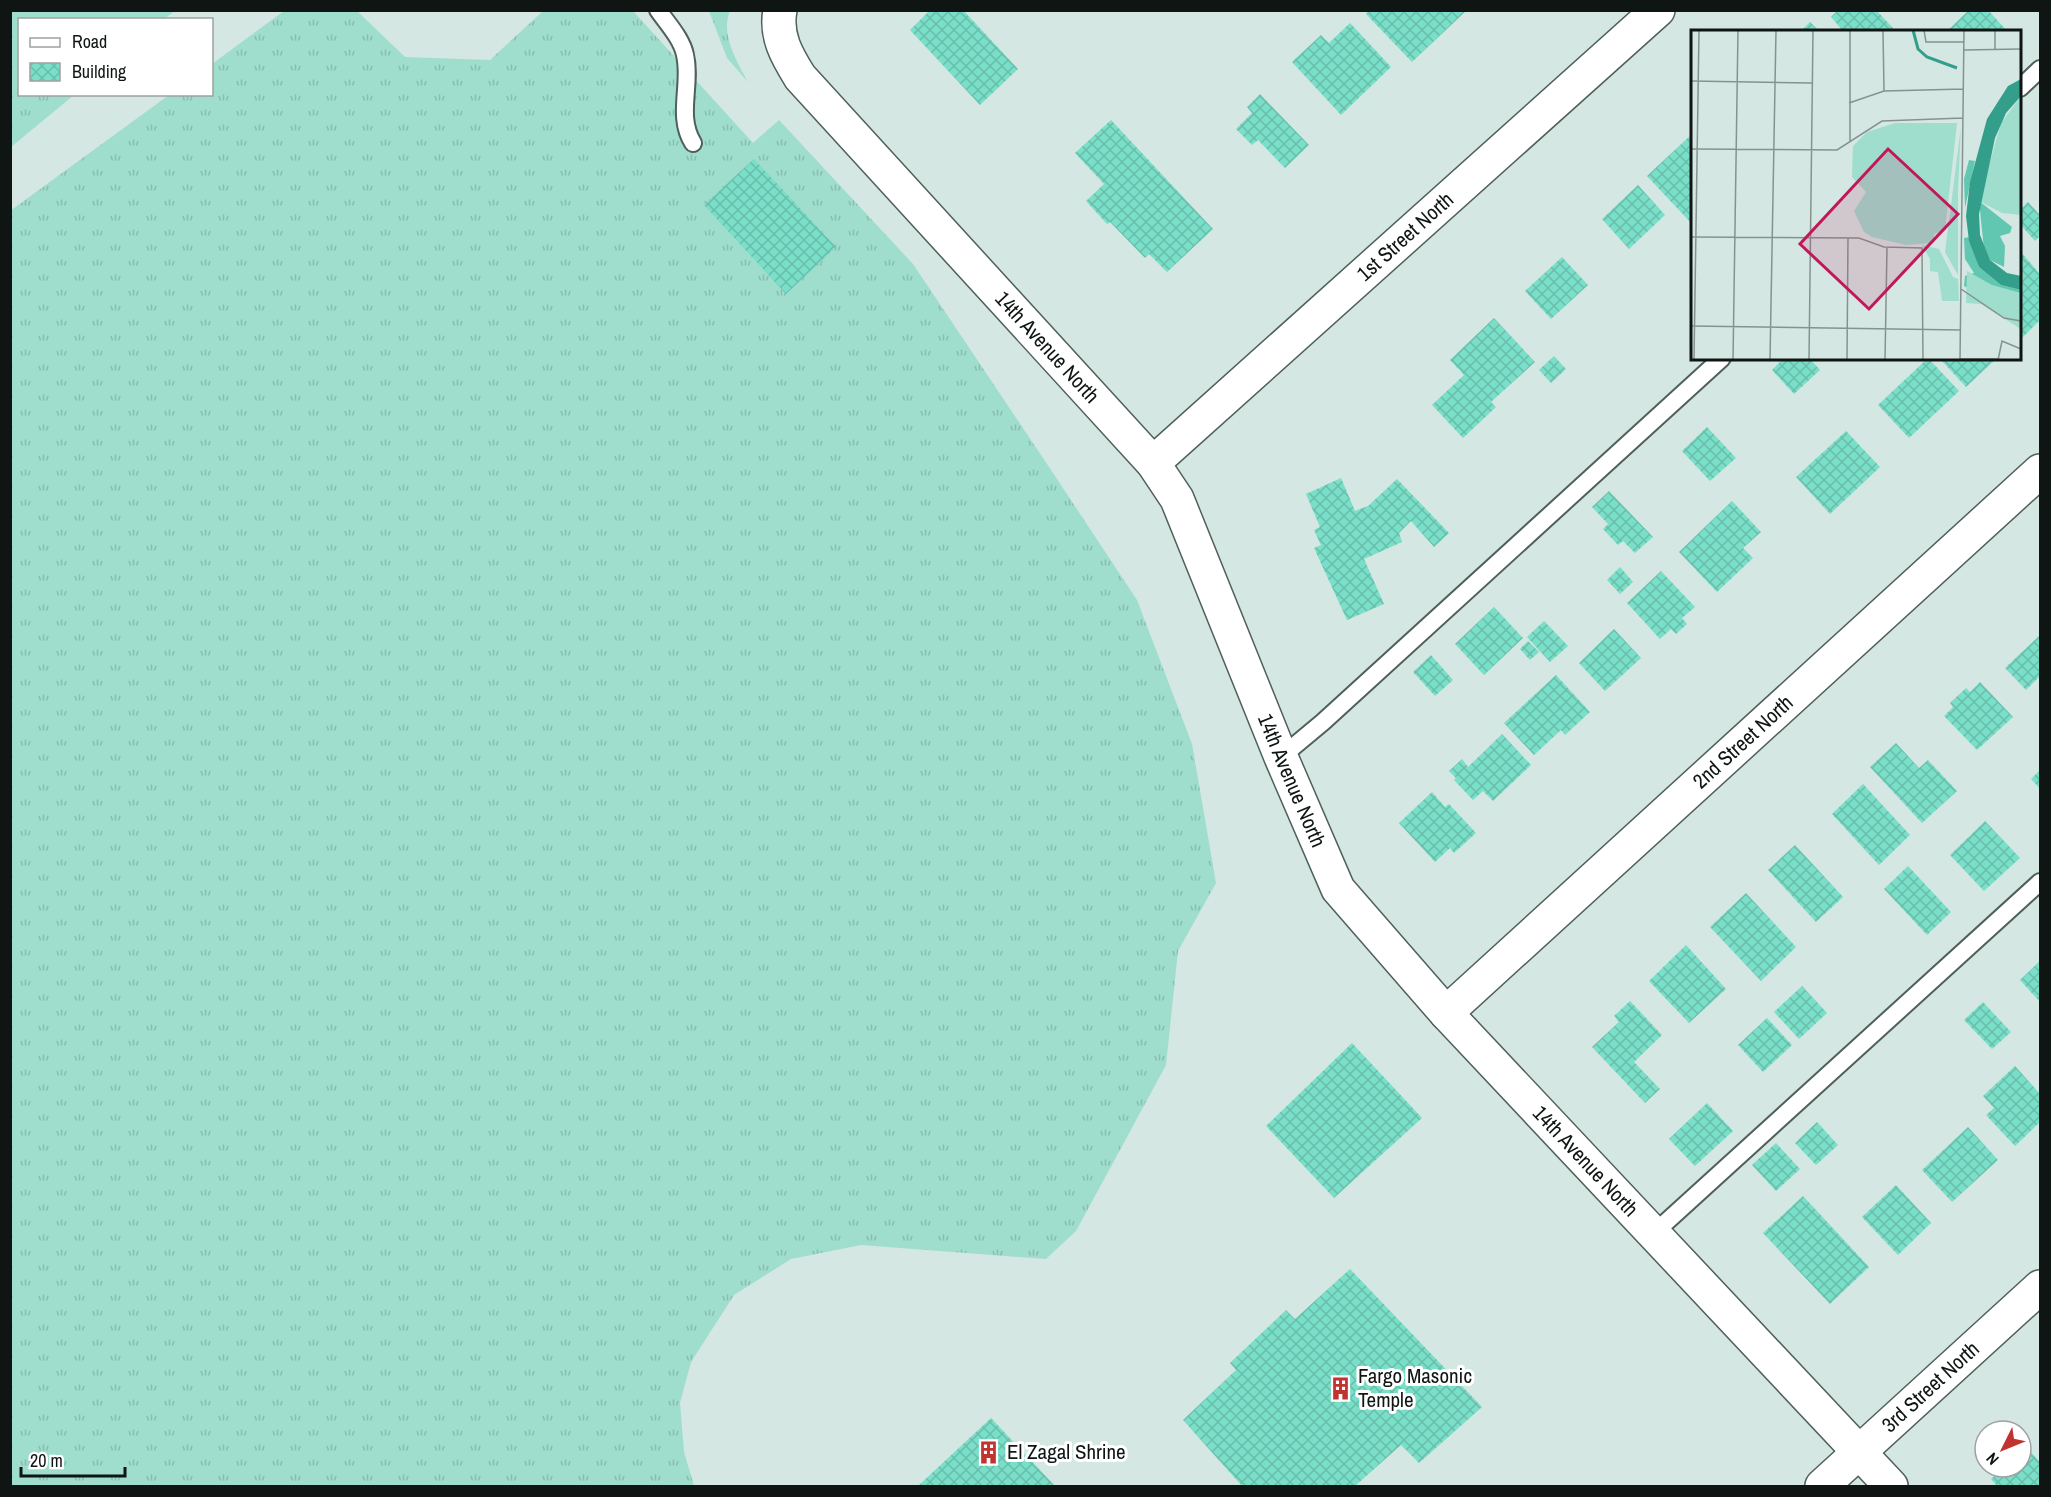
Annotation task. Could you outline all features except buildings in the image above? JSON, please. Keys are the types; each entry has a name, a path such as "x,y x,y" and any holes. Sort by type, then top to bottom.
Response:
{"street":[{"name":"1st Street North","path":"1153,464 1658,10"},
{"name":"14th Avenue North","path":"779,15 783,50 800,77 1153,464 1177,499 1281,757 1338,889 1446,1013 1891,1486"},
{"name":"2nd Street North","path":"1446,1013 2040,471"},
{"name":"3rd Street North","path":"1822,1486 2040,1287"}],"lane":[{"path":"658,10 685,54 687,87 684,112 687,133 693,143"},
{"path":"2021,86 2040,69"},
{"path":"1281,757 1323,722 1720,360"},
{"path":"1653,1234 2040,882"}],"green space":[{"path":"11,10 175,10 165,18 18,18 18,96 73,96 11,147"},
{"path":"284,11 357,11 405,57 490,60 543,11 633,11 753,143 779,120 913,264 1137,600 1192,744 1216,883 1178,951 1166,1065 1076,1231 1046,1259 861,1245 791,1259 734,1295 691,1362 680,1403 684,1452 694,1486 11,1486 10,211 168,96 213,96 213,63"},
{"path":"709,11 730,11 727,20 728,38 748,82 727,58"}],"place":[{"name":"Fargo Masonic Temple","path":"1340,1388"},
{"name":"El Zagal Shrine","path":"989,1452"}]}
